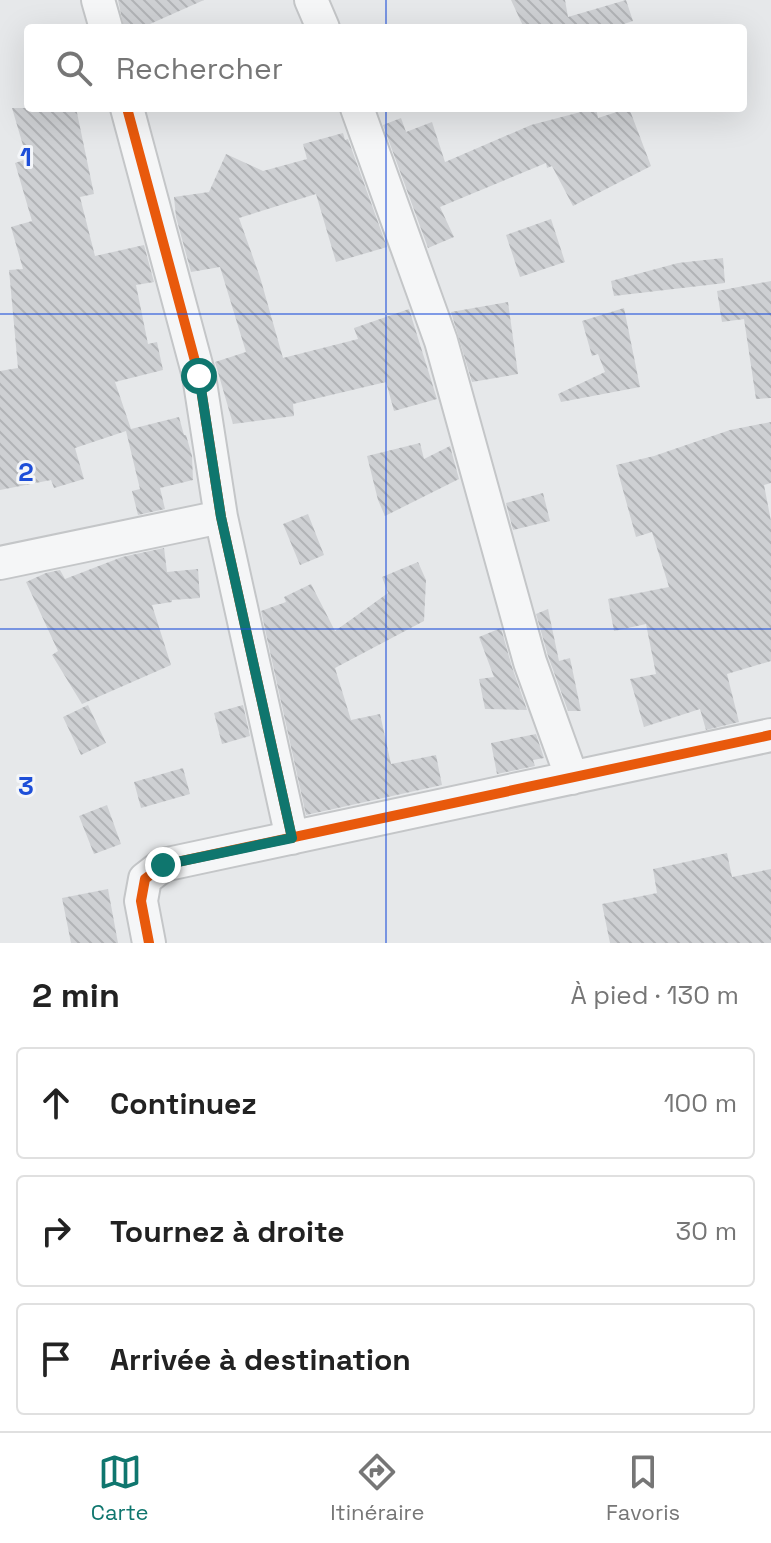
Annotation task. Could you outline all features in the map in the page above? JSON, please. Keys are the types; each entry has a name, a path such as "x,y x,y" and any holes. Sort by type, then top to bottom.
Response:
{"street":[{"path":"98,0 105,24"},
{"path":"311,0 321,24"},
{"path":"128,112 199,376 221,517 292,838"},
{"path":"358,112 441,341 530,662 572,778"},
{"path":"0,563 221,517"},
{"path":"149,943 141,901 145,879 163,865 771,735"}],"building":[{"path":"118,0 204,0 150,24 123,24"},
{"path":"511,0 565,0 568,17 626,0 633,21 624,24 522,24"},
{"path":"12,108 24,108 24,112 77,112 94,194 80,197 95,256 144,245 154,282 136,285 148,344 157,342 163,370 115,382 131,429 179,417 192,456 193,480 160,488 165,509 138,515 132,491 140,489 126,431 75,448 84,479 54,488 51,480 0,490 0,371 18,368 9,270 23,269 11,227 32,221 15,163 27,159"},
{"path":"581,112 597,112 598,118 617,112 631,112 651,166 573,206 552,166 547,168 546,163 440,207 454,237 428,248 383,125 401,118 406,132 432,122 445,162 531,125"},
{"path":"343,133 345,140 348,139 387,247 336,262 316,194 239,218 283,358 358,339 354,328 409,309 437,399 394,411 386,382 293,404 294,416 233,424 215,362 246,352 220,267 191,272 176,217 174,197 209,192 226,154 263,171 307,159 303,144"},
{"path":"551,219 565,262 520,277 506,235"},
{"path":"723,258 725,283 614,296 611,281 678,263"},
{"path":"771,281 771,398 756,399 744,319 722,322 717,291"},
{"path":"508,302 518,374 472,382 451,312"},
{"path":"624,308 640,387 561,402 558,394 605,372 598,354 592,356 582,321"},
{"path":"771,422 771,483 764,485 771,521 771,661 727,674 739,722 706,730 700,709 644,727 630,679 656,674 646,624 614,631 608,599 669,587 652,532 636,537 616,465 654,456 730,430"},
{"path":"420,443 424,459 450,446 459,479 385,516 367,456"},
{"path":"543,493 550,521 513,530 506,503"},
{"path":"308,514 324,555 300,565 283,524"},
{"path":"164,548 167,572 198,569 200,598 152,605 171,665 82,704 52,655 58,651 26,582 60,570 65,579 122,557"},
{"path":"418,562 426,580 424,621 335,668 351,720 380,714 391,764 436,755 442,785 306,815 261,611 286,602 284,597 311,584 335,631 388,593 382,577"},
{"path":"548,609 559,661 570,658 581,711 568,711 548,656 536,614"},
{"path":"501,628 527,710 485,709 479,679 494,677 479,637"},
{"path":"88,705 106,743 81,755 63,717"},
{"path":"243,705 250,736 222,744 214,713"},
{"path":"536,734 544,758 533,760 535,766 497,774 491,743"},
{"path":"183,768 190,794 141,808 134,782"},
{"path":"107,805 121,844 94,854 79,816"},
{"path":"727,853 732,877 771,869 771,943 610,943 602,904 657,893 653,869"},
{"path":"108,889 118,943 71,943 62,898"}],"cycle path":[{"path":"128,112 199,376 221,517 292,838"},
{"path":"149,943 141,901 145,879 163,865 771,735"}],"route":[{"path":"163,865 292,838 221,517 199,376"}]}
